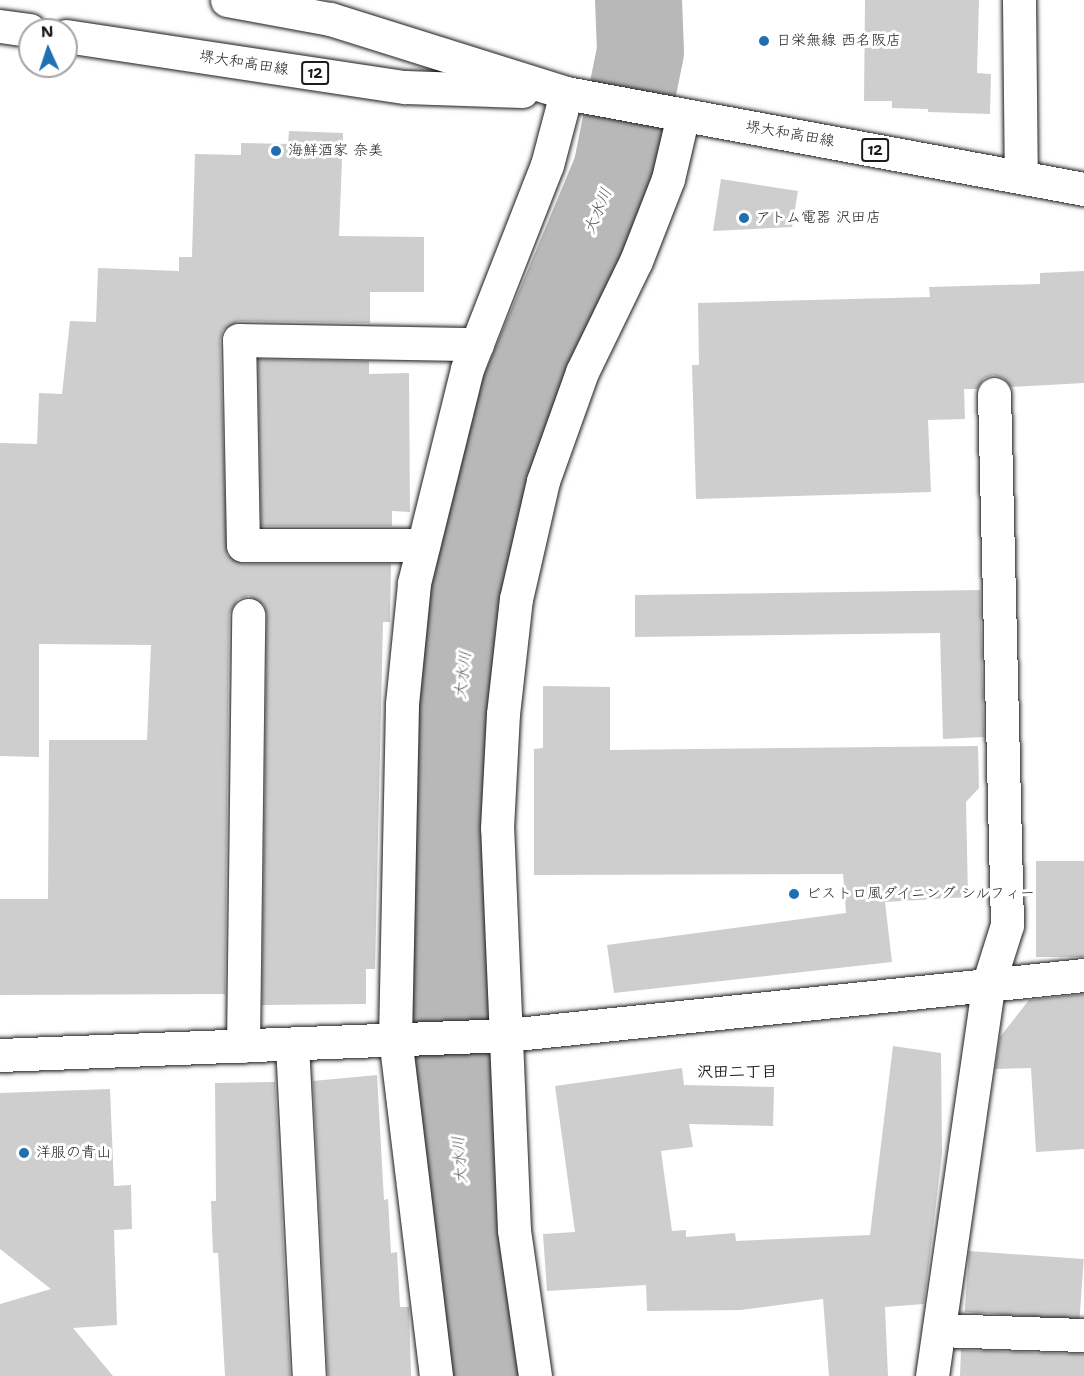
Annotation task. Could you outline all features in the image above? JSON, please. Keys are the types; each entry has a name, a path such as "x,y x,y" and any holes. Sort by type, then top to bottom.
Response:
{"street":[{"name":"堺大和高田線","path":"226,0 330,19 572,94 1084,189"},
{"path":"1019,0 1021,177"},
{"path":"0,26 18,28"},
{"name":"堺大和高田線","path":"78,38 405,87 572,94"},
{"path":"436,1376 403,1039 402,704 414,583 467,369 547,165 572,94"},
{"path":"535,1376 514,1230 494,1036 497,828 503,714 516,599 543,481 582,372 636,261 668,179 674,113"},
{"path":"423,545 243,545 239,340 477,344"},
{"path":"932,1376 989,982 1008,925 994,394"},
{"path":"243,1046 248,615"},
{"path":"0,1055 494,1036 989,982 1084,975"},
{"path":"292,1044 309,1376"},
{"path":"939,1329 1084,1335"}],"building":[{"path":"865,0 979,0 977,73 991,74 990,114 928,112 928,109 892,108 892,101 864,101"},
{"path":"289,131 343,133 339,236 424,237 424,292 370,292 370,323 239,321 223,330 220,340 227,555 243,564 391,564 390,622 383,622 375,969 366,969 366,1004 262,1005 267,615 264,605 249,596 238,599 229,615 225,994 0,995 0,899 48,899 49,740 147,740 151,645 39,644 39,757 0,756 0,443 37,444 39,393 62,394 70,321 96,322 98,268 179,271 179,257 192,257 195,154 241,155 241,143 288,144"},
{"path":"721,179 798,191 792,227 713,231"},
{"path":"1084,271 1084,383 1011,387 1003,378 993,375 984,378 977,389 964,389 965,419 928,420 931,492 696,499 692,365 699,365 698,303 930,297 929,287 1040,284 1040,273"},
{"path":"258,359 369,361 369,374 409,373 410,512 392,511 392,526 261,526"},
{"path":"980,590 984,737 943,739 940,633 635,637 635,595"},
{"path":"543,686 610,687 610,750 978,746 979,788 966,802 968,897 885,902 892,962 614,993 607,945 846,913 843,874 534,875 534,749 543,748"},
{"path":"1036,861 1084,861 1084,957 1036,957"},
{"path":"1084,994 1084,1149 1036,1152 1031,1068 995,1069 1000,1037 1029,1000"},
{"path":"893,1046 941,1053 942,1154 924,1304 885,1307 888,1376 829,1376 823,1299 741,1310 647,1311 646,1285 547,1291 543,1234 575,1232 555,1086 682,1068 684,1085 774,1087 773,1126 689,1124 693,1147 661,1151 672,1231 686,1230 686,1237 735,1233 736,1241 870,1235"},
{"path":"377,1075 384,1200 388,1199 391,1253 397,1252 400,1307 409,1307 411,1376 328,1376 313,1081"},
{"path":"275,1082 290,1376 225,1376 218,1253 213,1253 211,1201 216,1201 215,1083"},
{"path":"110,1089 114,1186 131,1185 132,1229 114,1230 117,1325 73,1328 113,1376 0,1376 0,1304 51,1289 0,1249 0,1093"},
{"path":"969,1251 1084,1259 1079,1320 965,1312"},
{"path":"961,1350 1084,1354 1084,1376 960,1376"}],"waterway":[{"name":"大水川","path":"487,1376 460,1180 449,996 457,724 472,592 491,499 522,395 616,170 640,51 638,0"}],"place":[{"name":"日栄無線 西名阪店","path":"764,41"},
{"name":"海鮮酒家 奈美","path":"276,151"},
{"name":"アトム電器 沢田店","path":"744,218"},
{"name":"ビストロ風ダイニング シルフィー","path":"794,894"},
{"name":"洋服の青山","path":"24,1153"}],"district":[{"name":"沢田二丁目","path":"737,1072"}]}
